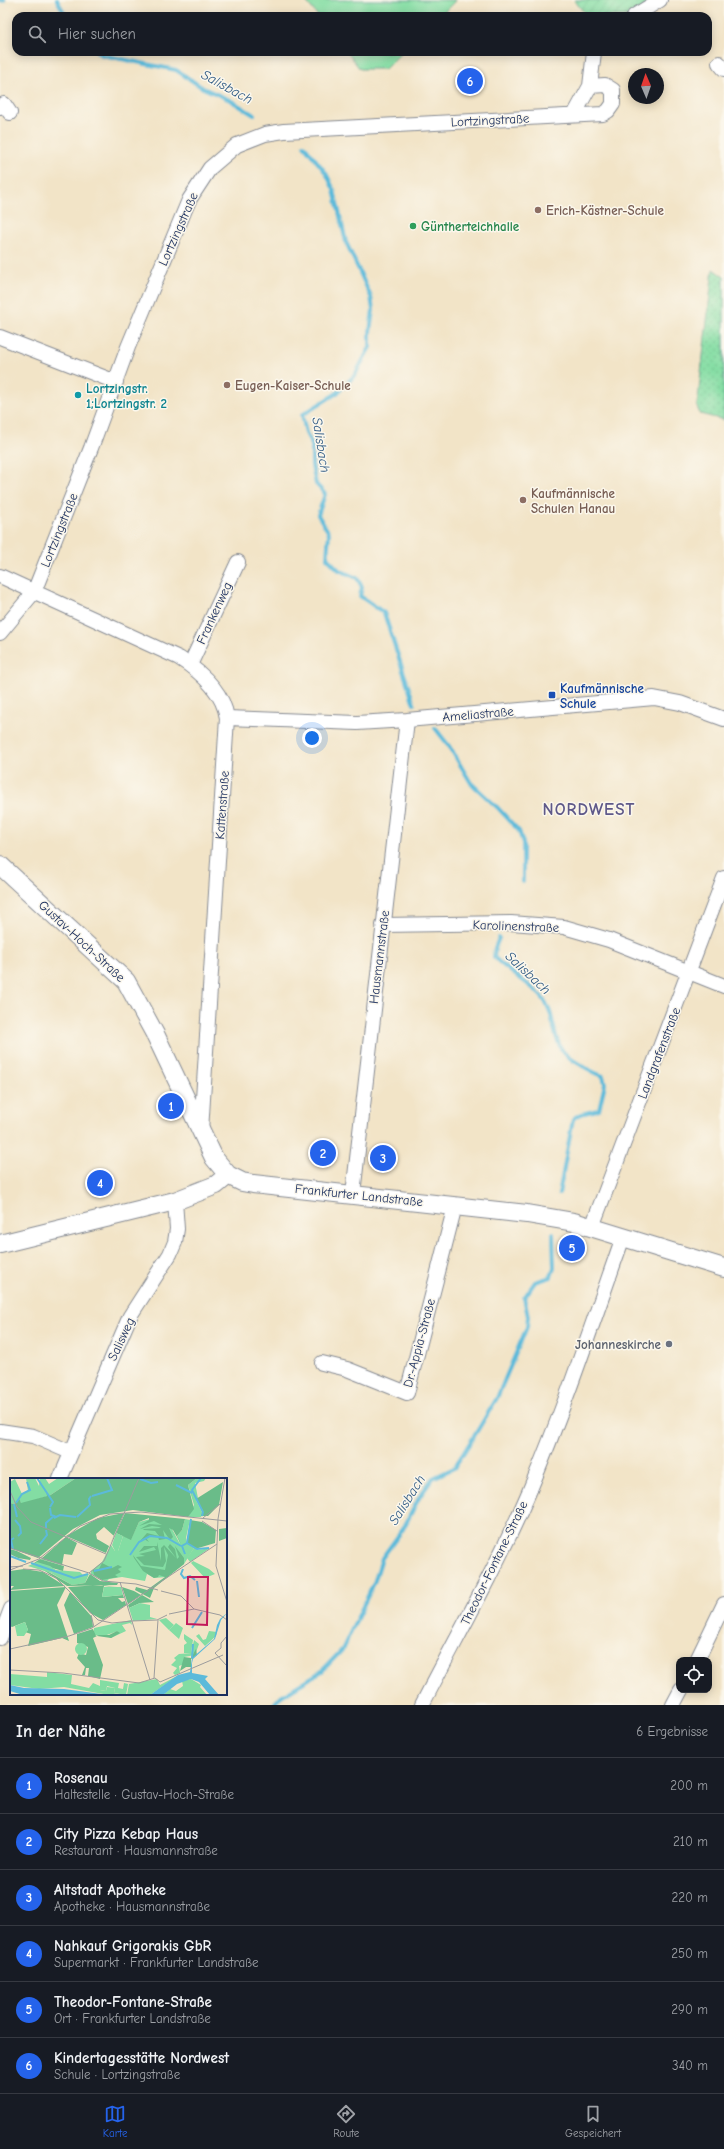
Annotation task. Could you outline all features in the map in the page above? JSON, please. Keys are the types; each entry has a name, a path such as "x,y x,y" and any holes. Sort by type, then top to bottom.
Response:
{"main road":[{"name":"Gustav-Hoch-Straße","path":"0,866 126,981 156,1036 214,1158 228,1175"},
{"name":"Frankfurter Landstraße","path":"228,1175 242,1182 253,1184 527,1214 592,1227 724,1268"},
{"path":"0,1244 175,1200 216,1185 228,1175"}],"street":[{"path":"640,12 660,0"},
{"path":"574,115 590,86 594,56"},
{"name":"Lortzingstraße","path":"0,633 34,592 116,382 128,347 189,200 210,168 236,145 266,134 284,131 603,114 608,111 613,104 614,95 610,86 597,84 590,86"},
{"path":"0,337 116,382"},
{"name":"Frankenweg","path":"190,665 238,562"},
{"name":"Kattenstraße","path":"0,576 168,652 190,665 215,689 222,699 228,718 201,1131"},
{"name":"Ameliastraße","path":"228,718 357,723 407,720 654,698 680,703 724,719"},
{"name":"Hausmannstraße","path":"353,1194 407,720"},
{"name":"Landgrafenstraße","path":"592,1227 690,972 724,878"},
{"name":"Karolinenstraße","path":"383,925 511,922 564,927 609,940 724,986"},
{"name":"Salisweg","path":"60,1478 70,1452 130,1316 170,1254 175,1242 177,1230 175,1200"},
{"name":"Dr.-Appia-Straße","path":"322,1363 347,1369 407,1393 455,1206"},
{"name":"Theodor-Fontane-Straße","path":"422,1705 509,1537 529,1492 551,1438 623,1237"},
{"path":"0,1431 33,1436 70,1452"},
{"path":"698,1657 724,1604"},
{"path":"0,1638 10,1612"},
{"path":"673,1705 679,1693"}],"green space":[{"path":"305,0 456,0 444,12 315,12"},
{"path":"574,0 655,0 635,12 584,12"},
{"path":"350,56 398,56 385,69 360,69"},
{"path":"713,269 724,277 724,420 700,414 697,407"}],"waterway":[{"name":"Salisbach","path":"0,1 4,0"},
{"name":"Salisbach","path":"57,0 64,12"},
{"name":"Salisbach","path":"107,56 176,70 203,88 230,100 254,115"},
{"name":"Salisbach","path":"304,145 326,173 334,190 346,242 371,297 373,310 370,332 370,347 355,375 337,393 302,415 306,433 312,445 312,465 316,484 325,494 318,515 329,533 327,558 339,570 357,578 362,587 360,596 384,613 414,704"},
{"name":"Salisbach","path":"435,728 449,746 471,783 498,808 519,831 523,843 523,882"},
{"name":"Salisbach","path":"499,938 495,948 494,957 541,996 549,1009 556,1037 562,1050 581,1065 603,1076 605,1084 599,1109 578,1115 573,1119 559,1194"},
{"name":"Salisbach","path":"273,1705 281,1696 322,1671 342,1650 374,1583 382,1558 403,1529 420,1496 433,1478 454,1468 497,1398 527,1327 528,1316 524,1298 535,1282 551,1277 554,1267 553,1234"}],"place":[{"name":"Kindertagesstätte Nordwest","path":"470,81"},
{"name":"Erich-Kästner-Schule","path":"538,210"},
{"name":"Güntherteichhalle","path":"413,226"},
{"name":"Eugen-Kaiser-Schule","path":"227,385"},
{"name":"Lortzingstr. 1;Lortzingstr. 2","path":"78,395"},
{"name":"Kaufmännische Schulen Hanau","path":"523,500"},
{"name":"Kaufmännische Schule","path":"552,695"},
{"name":"Rosenau","path":"171,1106"},
{"name":"City Pizza Kebap Haus","path":"323,1153"},
{"name":"Altstadt Apotheke","path":"383,1158"},
{"name":"Nahkauf Grigorakis GbR","path":"100,1183"},
{"name":"Theodor-Fontane-Straße","path":"572,1248"},
{"name":"Johanneskirche","path":"669,1344"}],"district":[{"name":"NORDWEST","path":"589,809"}]}
